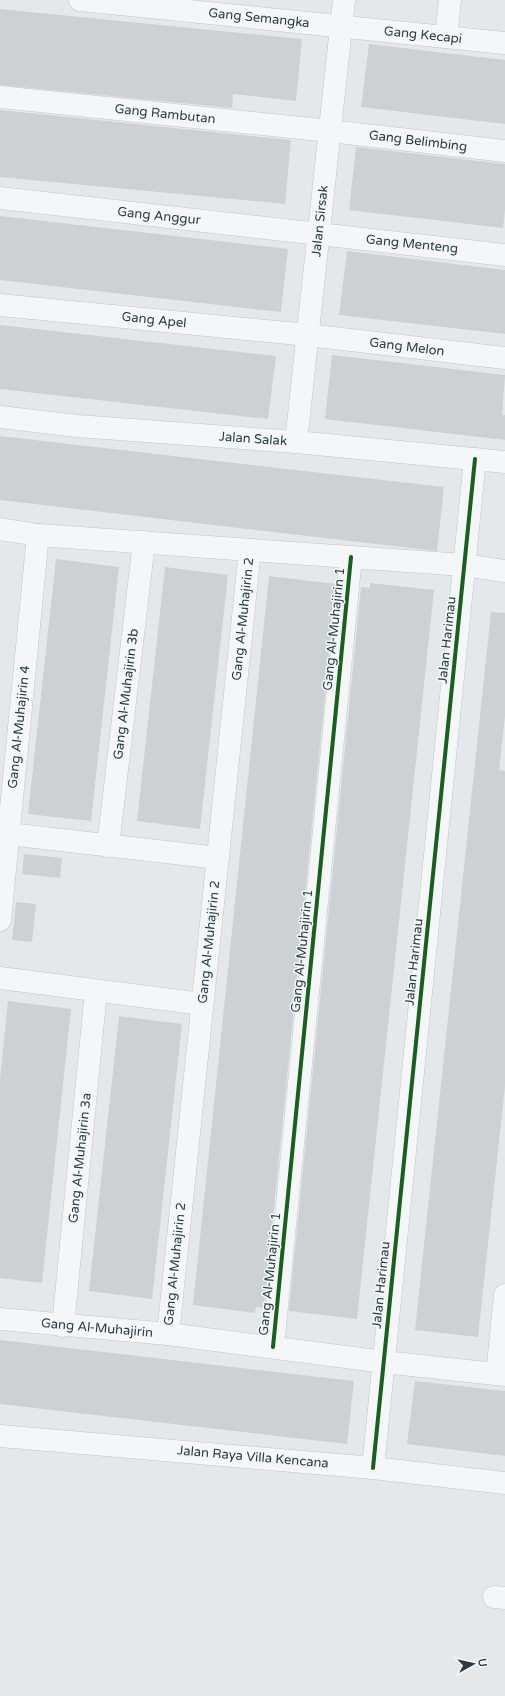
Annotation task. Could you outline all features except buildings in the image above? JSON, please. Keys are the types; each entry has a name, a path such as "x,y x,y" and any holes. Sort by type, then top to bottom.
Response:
{"street":[{"name":"Gang Semangka","path":"80,0 342,26"},
{"name":"Jalan Sirsak","path":"296,442 344,0"},
{"path":"446,37 450,0"},
{"name":"Gang Kecapi","path":"342,26 505,43"},
{"name":"Gang Rambutan","path":"0,97 330,131"},
{"name":"Gang Belimbing","path":"330,131 505,152"},
{"name":"Gang Anggur","path":"0,198 319,234"},
{"name":"Gang Menteng","path":"319,234 505,255"},
{"name":"Gang Apel","path":"0,304 308,335"},
{"name":"Gang Melon","path":"308,335 505,358"},
{"name":"Jalan Salak","path":"0,417 77,426 296,442 505,462"},
{"name":"Jalan Harimau","path":"373,1468 475,459"},
{"path":"0,529 38,535 464,565 505,571"},
{"name":"Gang Al-Muhajirin 4","path":"0,920 38,535"},
{"name":"Gang Al-Muhajirin 3b","path":"108,846 144,542"},
{"name":"Gang Al-Muhajirin 2","path":"168,1334 250,550"},
{"name":"Gang Al-Muhajirin 1","path":"272,1347 351,557"},
{"path":"9,834 218,858"},
{"path":"0,978 202,1004"},
{"name":"Gang Al-Muhajirin 3a","path":"63,1326 96,991"},
{"path":"501,1375 505,1295"},
{"name":"Gang Al-Muhajirin","path":"0,1319 63,1326 168,1334 384,1362 501,1375"},
{"name":"Jalan Raya Villa Kencana","path":"0,1436 373,1468 505,1483"}],"cycle path":[{"path":"373,1468 475,459"},
{"path":"273,1347 351,557"}]}
